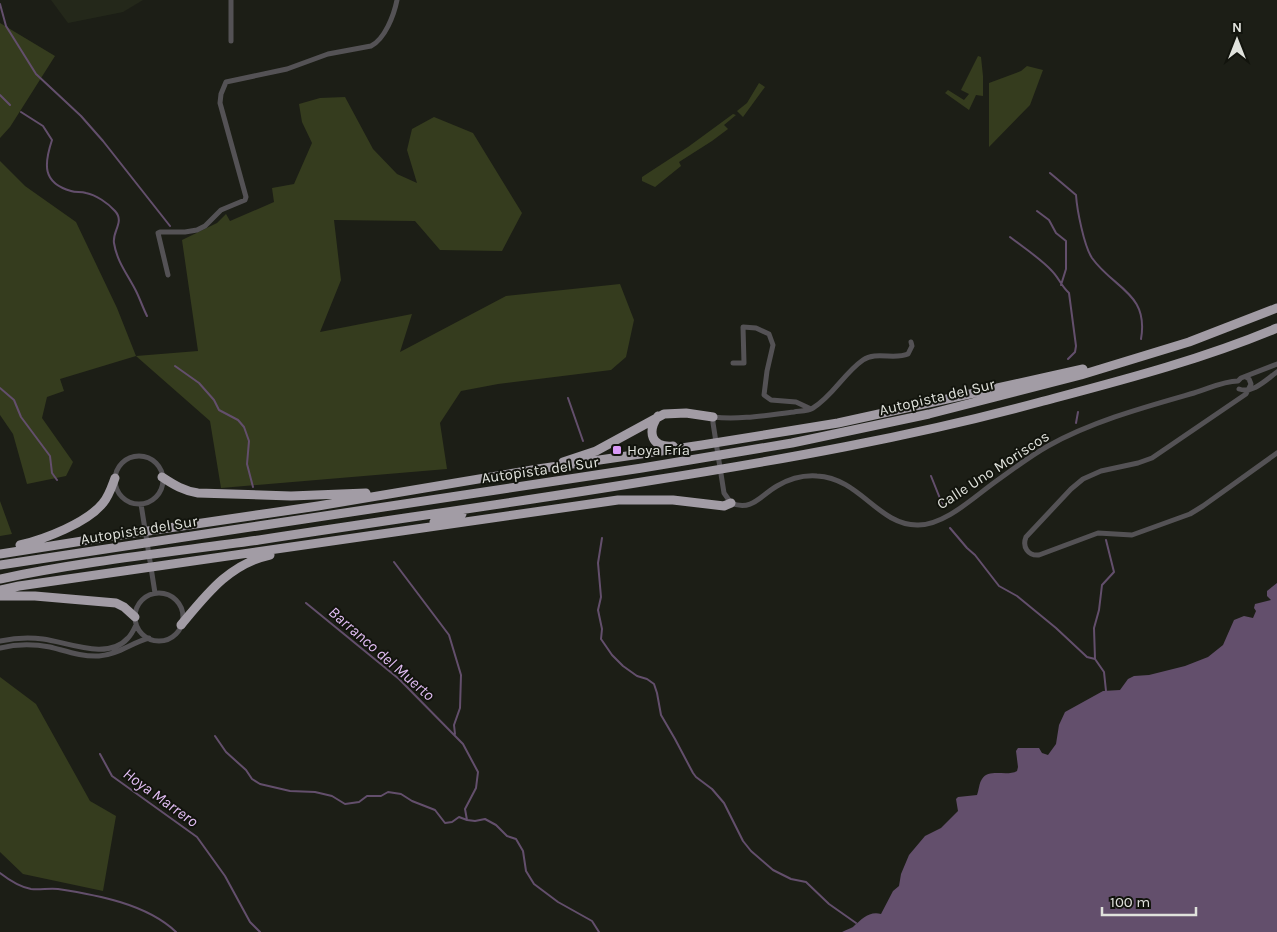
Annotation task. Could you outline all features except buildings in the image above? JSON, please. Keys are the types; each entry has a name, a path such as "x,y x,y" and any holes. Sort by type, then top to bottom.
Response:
{"highway":[{"name":"Autopista del Sur","path":"0,565 632,470 792,443 948,410 1080,375 1155,353 1277,308"},
{"name":"Autopista del Sur","path":"0,579 766,462 931,430 1096,387 1184,361 1277,328"},
{"path":"0,554 538,469 702,446 838,423 1155,353"},
{"path":"538,469 596,451 658,416 678,413 713,420"},
{"path":"658,416 654,423 652,434 653,440 657,444 670,447 690,444 702,446"},
{"path":"162,477 187,491 198,493 292,496 402,492"},
{"path":"0,550 26,544 58,532 87,517 105,501 115,478"},
{"path":"0,590 618,500 673,500 724,506 731,503"},
{"path":"400,531 491,505"},
{"path":"181,625 213,587 232,571 261,557 329,542"},
{"path":"0,596 35,596 116,604 124,607 136,621"}],"street":[{"path":"231,0 231,41"},
{"path":"168,275 158,233 197,230 205,226 221,210 242,202 246,197 220,103 220,94 226,82 287,69 328,54 377,43 394,14 397,0"},
{"path":"733,363 744,363 742,327 756,328 769,334 773,346 764,395 771,400 796,402 812,409"},
{"path":"731,503 724,493 713,420 763,416 812,409 828,396 862,361 870,356 902,356 908,354 912,346 911,342"},
{"name":"Calle Uno Moriscos","path":"731,503 744,506 751,505 770,490 786,482 799,478 819,476 848,485 886,515 897,520 917,526 928,524 948,515 1036,454 1076,432 1164,401 1238,381 1241,378 1277,364"},
{"path":"1240,389 1244,391 1256,387 1277,372"},
{"path":"1246,377 1251,382 1246,394 1152,458 1100,471 1071,489 1026,537 1024,543 1026,550 1032,554 1039,555 1098,533 1132,535 1177,519 1203,506 1277,452"},
{"path":"1233,402 1240,394 1240,389 1237,385 1238,381"},
{"path":"138,457 151,460 157,465 162,477 162,487 158,495 151,501 142,504 133,504 121,497 115,485 115,478 121,465 126,460 138,457"},
{"path":"142,504 155,593"},
{"path":"155,593 167,595 175,600 182,615 181,625 177,632 169,638 158,640 149,638 141,633 136,621 136,609 147,596 155,593"},
{"path":"0,640 42,639 88,649 105,648 117,645 128,639 136,621"},
{"path":"0,648 37,645 77,654 97,656 115,653 135,642 149,638"}],"shaded area":[{"path":"51,0 143,0 123,12 68,23"},
{"path":"1277,583 1277,932 842,932 853,927 869,915 881,914 893,891 899,886 901,874 909,855 925,836 941,828 958,811 956,799 958,797 977,795 981,781 985,776 994,773 1013,773 1017,771 1016,751 1018,748 1039,748 1042,753 1048,755 1056,744 1059,725 1065,712 1103,691 1120,690 1128,679 1134,676 1149,675 1185,666 1208,657 1223,645 1234,620 1244,616 1253,618 1256,611 1254,608 1255,604 1271,600 1267,596 1267,591"}],"green space":[{"path":"0,23 55,56 10,127 0,138"},
{"path":"978,56 981,57 983,96 976,95 969,110 945,93 948,90 964,100 969,94 961,90"},
{"path":"1027,66 1043,70 1030,105 989,147 989,83 1021,71"},
{"path":"759,83 765,87 743,117 737,111 747,103"},
{"path":"345,97 373,149 397,174 417,183 407,150 412,129 434,117 473,133 522,213 502,251 440,250 415,221 334,220 341,280 320,332 412,314 400,352 506,296 620,284 634,320 626,357 611,370 498,384 461,391 440,423 447,469 221,488 210,421 136,356 198,351 182,240 217,223 226,214 230,221 274,202 272,188 294,184 312,143 302,122 299,104 320,98"},
{"path":"733,114 736,115 724,125 728,129 679,162 681,166 655,187 642,181 642,177 688,147"},
{"path":"0,161 25,186 76,222 117,308 136,356 60,379 64,391 47,397 42,418 73,462 66,476 27,484 13,434 0,415"},
{"path":"0,501 12,534 0,536"},
{"path":"0,677 36,704 90,801 116,816 103,891 23,874 0,852"}],"waterway":[{"path":"0,4 6,26 36,74 81,116 170,226"},
{"name":"Barranco del Muerto","path":"0,95 10,105"},
{"name":"Barranco del Muerto","path":"21,112 43,126 52,140 47,165 50,178 55,183 71,191 84,192 98,197 118,215 119,223 114,239 115,250 147,316"},
{"path":"1050,173 1076,195 1079,218 1092,258 1135,301 1140,311 1142,324 1141,339"},
{"path":"1037,211 1049,220 1056,233 1066,241 1066,269 1061,285"},
{"path":"1010,237 1047,266 1069,293 1076,346 1075,352 1068,359"},
{"name":"Barranco del Muerto","path":"175,366 199,383 214,400 219,410 238,420 244,427 249,441 247,464 253,487"},
{"path":"0,388 14,400 21,417 50,456 52,473 57,480"},
{"path":"568,398 583,441"},
{"path":"1076,423 1078,412"},
{"path":"931,476 943,506"},
{"path":"950,528 975,555 999,586 1017,596 1087,657 1095,659"},
{"path":"602,538 598,563 601,597 598,610 602,629 601,639 612,655 623,666 637,676 647,679 654,684 661,715 693,773 712,789 724,803 743,841 751,851 773,870 791,879 806,882 829,904 856,923"},
{"path":"1106,540 1114,572 1102,585 1099,610 1094,628 1095,659 1104,672 1106,691"},
{"path":"394,562 449,635 461,675 460,708 454,725 455,734"},
{"name":"Barranco del Muerto","path":"306,603 399,679 463,744 478,772 476,788 465,809 467,820 485,819 496,825 507,836 516,839 523,851 526,871 534,884 558,902 592,921 599,932"},
{"path":"215,736 226,752 246,770 252,779 260,784 290,791 315,792 332,796 345,804 359,802 367,796 381,796 388,792 401,794 412,801 435,810 445,823 452,822 459,817 467,820"},
{"name":"Hoya Marrero","path":"100,754 112,776 197,837 225,876 250,922 260,932"},
{"path":"0,873 27,888 58,889 121,902 151,914 176,932"}],"place":[{"name":"Hoya Fría","path":"617,450"}]}
